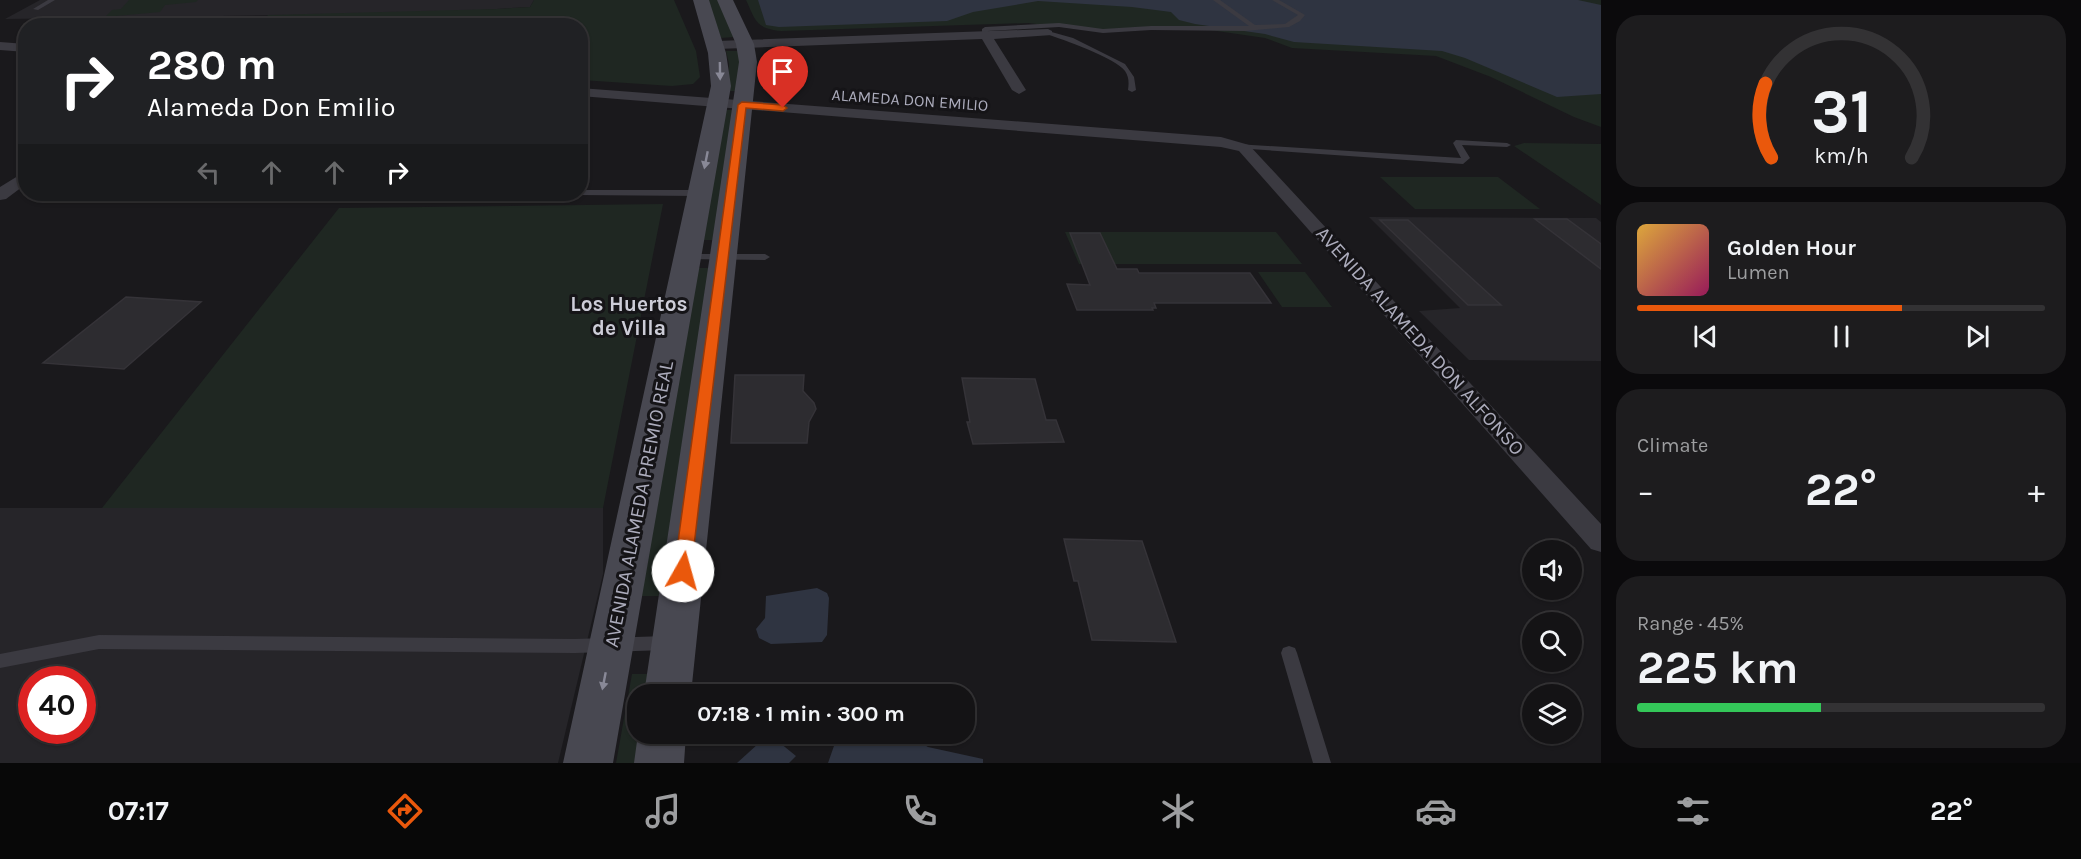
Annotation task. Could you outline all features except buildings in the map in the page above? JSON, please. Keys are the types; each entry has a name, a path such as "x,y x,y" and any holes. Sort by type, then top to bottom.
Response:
{"street":[{"name":"AVENIDA ALAMEDA PREMIO REAL","path":"588,763 699,193 729,104 748,62 731,45 701,0"},
{"name":"AVENIDA ALAMEDA PREMIO REAL","path":"725,0 731,45"},
{"path":"731,45 1047,33"},
{"path":"985,34 1019,90"},
{"path":"0,46 18,47"},
{"name":"ALAMEDA DON EMILIO","path":"588,93 1221,142 1236,146"},
{"name":"AVENIDA ALAMEDA PREMIO REAL","path":"668,684 724,257 729,104"},
{"name":"AVENIDA ALAMEDA DON ALFONSO","path":"1236,146 1251,154 1601,542"},
{"path":"0,195 18,182"},
{"path":"659,763 661,744"}],"lane":[{"path":"36,9 52,0"},
{"path":"1216,0 1254,27"},
{"path":"985,34 983,31 985,29 1059,25 1103,31 1151,28 1221,30 1287,27 1297,23 1302,15 1275,0"},
{"path":"1047,33 1071,39 1123,65 1129,71 1133,82 1132,90"},
{"path":"1236,146 1464,161 1466,158 1460,151 1457,143 1459,142 1507,145"},
{"path":"588,193 699,193"},
{"path":"687,257 765,257"},
{"path":"0,662 99,642 575,646 674,643"},
{"path":"1289,653 1322,763"}],"shaded area":[{"path":"40,0 534,0 530,7 430,13 5,19"},
{"path":"129,0 198,0 165,5 160,12 105,17 112,10 121,9"},
{"path":"534,0 674,0 696,51 700,77 693,84 672,86 588,80 588,18 265,18 268,15 530,7"},
{"path":"707,0 718,0 734,37 721,38"},
{"path":"746,0 1601,0 1601,127 1574,117 1491,77 1436,56 1292,48 1265,38 1210,30 1143,29 1103,32 1028,23 781,31 766,28 758,23"},
{"path":"726,51 738,51 740,64 737,91 727,91 729,64"},
{"path":"722,110 735,110 717,240 701,240"},
{"path":"1524,143 1601,144 1601,205 1514,146"},
{"path":"1380,177 1498,177 1540,209 1415,209"},
{"path":"663,204 603,508 102,508 339,208"},
{"path":"1369,217 1596,218 1601,222 1601,361 1469,360 1419,311 1460,308"},
{"path":"1065,232 1276,232 1302,264 1079,264"},
{"path":"694,268 710,268 666,596 641,596"},
{"path":"1258,272 1305,272 1332,307 1282,307"},
{"path":"0,508 603,508 603,574 558,763 0,763"},
{"path":"632,674 658,674 656,684 630,684"},
{"path":"627,702 627,744 647,744 644,763 616,763"}],"water":[{"path":"758,0 1578,0 1601,5 1601,94 1557,97 1465,58 1442,51 1294,42 1265,34 1195,24 1179,20 1171,12 1132,7 1038,1 973,12 947,21 779,27 766,25"},
{"path":"817,588 827,593 829,598 827,635 822,642 771,644 759,638 756,629 765,618 766,596"},
{"path":"758,744 781,744 796,756 789,763 737,763"},
{"path":"835,744 923,744 983,759 983,763 828,763"}],"district":[{"name":"Los Huertos de Villa","path":"629,316"}],"route":[{"path":"683,571 742,105 783,108"}]}
